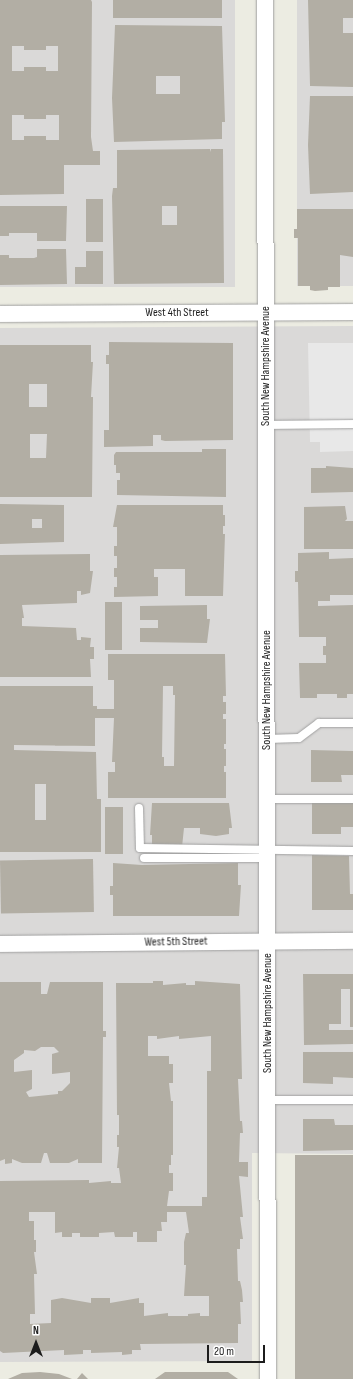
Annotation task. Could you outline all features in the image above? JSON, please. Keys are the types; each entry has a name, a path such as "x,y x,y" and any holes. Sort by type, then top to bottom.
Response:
{"street":[{"name":"South New Hampshire Avenue","path":"265,0 269,1100 268,1379"},
{"name":"West 4th Street","path":"0,314 353,312"},
{"name":"West 5th Street","path":"0,944 353,941"}],"lane":[{"path":"266,425 353,424"},
{"path":"268,739 299,738 320,723 353,723"},
{"path":"268,799 353,799"},
{"path":"139,808 140,848 268,853"},
{"path":"144,858 353,851"},
{"path":"269,1100 353,1100"}],"shaded area":[{"path":"0,0 235,0 235,287 0,287"},
{"path":"297,0 353,0 353,286 297,286"},
{"path":"353,326 353,1154 252,1153 252,1361 0,1362 0,328"},
{"path":"308,343 353,343 353,451 320,452 320,442 310,442"}],"building":[{"path":"0,0 91,0 91,137 93,151 100,151 100,165 64,165 64,194 0,195","holes":["12,46 24,46 24,50 46,50 46,46 58,46 58,71 46,71 46,67 24,67 24,71 12,71","12,115 24,115 24,119 46,119 46,115 59,115 59,140 46,140 46,136 24,136 24,140 12,140"]},
{"path":"113,0 222,0 222,18 113,18"},
{"path":"308,0 353,0 353,18 343,18 343,33 353,33 353,87 310,86"},
{"path":"115,25 222,26 225,122 222,122 222,139 114,142 112,98","holes":["156,76 180,76 180,94 156,94"]},
{"path":"310,96 353,96 353,192 310,194 308,145"},
{"path":"210,149 210,152 211,149 223,149 224,283 114,284 112,196 113,188 117,188 117,150","holes":["162,206 177,206 177,225 162,225"]},
{"path":"86,199 103,199 103,242 86,242"},
{"path":"0,206 67,206 66,241 37,241 37,233 9,233 9,236 0,236"},
{"path":"297,209 353,209 353,257 340,255 340,287 328,287 328,290 315,291 310,290 310,286 298,286 298,238 294,238 294,229 297,229"},
{"path":"37,249 66,249 67,284 0,285 0,255 9,255 9,258 34,258 37,257"},
{"path":"86,251 103,251 103,284 75,284 75,267 86,267"},
{"path":"109,342 233,343 233,440 165,441 161,440 161,435 153,435 153,446 104,447 104,430 109,430 109,364 106,364 106,355 109,355"},
{"path":"0,345 91,345 91,362 93,362 91,397 93,397 92,497 0,497","holes":["29,384 47,384 47,407 29,407","30,434 47,434 46,458 30,458"]},
{"path":"202,449 226,449 226,497 117,495 117,480 120,480 120,473 116,473 116,465 114,465 114,455 116,452 202,452"},
{"path":"326,466 353,468 353,492 311,493 311,468 326,468"},
{"path":"0,504 64,505 64,542 0,544","holes":["32,519 42,519 42,528 32,528"]},
{"path":"117,505 223,505 225,526 223,526 223,534 225,534 223,596 185,596 185,569 154,569 154,577 158,577 158,596 114,597 114,587 117,587 117,577 114,577 114,568 117,568 117,556 114,556 114,546 117,546 117,527 113,527"},
{"path":"345,506 347,519 345,521 353,521 353,549 304,549 304,507"},
{"path":"329,552 329,559 353,558 353,595 330,595 330,601 318,601 318,606 353,605 353,694 347,694 347,698 337,698 337,694 317,694 317,698 300,698 299,663 326,663 326,655 323,655 323,646 326,646 326,637 299,637 298,582 295,582 295,571 298,571 298,553"},
{"path":"90,554 90,571 93,571 90,593 81,595 81,591 77,591 77,603 22,605 24,618 22,618 22,626 76,628 77,640 81,640 81,637 91,638 90,647 94,647 94,659 90,659 91,677 0,677 0,555"},
{"path":"105,602 122,602 122,650 105,650"},
{"path":"207,605 207,619 210,619 207,643 140,642 140,628 158,628 158,620 140,620 140,606"},
{"path":"108,654 225,654 226,696 223,696 223,702 226,702 226,714 223,714 223,719 226,719 226,744 224,744 224,749 226,749 226,766 224,766 224,772 226,772 226,798 108,798 108,772 115,772 115,762 112,762 114,718 95,718 95,746 14,745 14,750 96,752 97,799 101,799 101,852 0,852 0,686 93,686 93,706 97,706 97,709 114,709 114,680 108,680","holes":["163,686 173,686 173,695 175,695 174,766 164,766 164,757 162,757","35,784 46,784 46,820 35,820"]},
{"path":"311,750 353,751 353,775 341,775 342,782 311,782"},
{"path":"312,802 353,802 353,827 341,827 341,834 312,834"},
{"path":"152,803 229,803 232,828 229,828 229,834 216,836 200,834 200,828 184,828 182,847 152,847 152,835 150,835"},
{"path":"105,807 123,807 123,854 105,854"},
{"path":"312,855 349,856 350,894 353,894 353,910 312,910"},
{"path":"93,859 94,912 1,914 0,861"},
{"path":"113,863 142,865 238,863 238,885 241,885 239,916 113,916 113,895 110,895 110,886 113,886"},
{"path":"303,974 353,974 353,1027 350,1027 350,989 341,989 341,1024 329,1024 329,1030 353,1030 353,1044 304,1045"},
{"path":"153,981 163,981 163,985 186,983 186,985 195,985 195,981 240,984 242,1079 238,1079 240,1121 242,1121 243,1133 240,1133 239,1162 248,1162 248,1177 239,1176 243,1217 240,1217 243,1239 240,1239 240,1249 237,1249 238,1281 240,1281 243,1302 240,1302 241,1324 238,1324 238,1343 140,1344 141,1350 132,1350 132,1354 122,1355 122,1352 91,1353 91,1350 83,1350 83,1354 64,1355 64,1350 3,1353 0,1351 0,1181 89,1180 89,1183 111,1181 111,1183 121,1183 119,1168 117,1168 119,1147 117,1147 117,1135 119,1135 119,1115 117,1115 116,983 153,983","holes":["148,1036 157,1036 157,1039 179,1036 179,1039 211,1036 211,1071 207,1071 207,1197 202,1197 202,1206 167,1206 169,1191 173,1191 173,1173 169,1173 171,1155 173,1155 173,1101 171,1101 169,1083 173,1083 173,1064 169,1064 169,1056 148,1056","29,1212 55,1212 55,1233 62,1232 62,1237 72,1237 72,1233 80,1233 80,1237 99,1237 99,1233 114,1232 115,1237 133,1237 133,1232 137,1232 137,1242 157,1242 157,1231 162,1231 161,1222 167,1222 167,1212 186,1212 189,1233 186,1233 184,1242 184,1265 186,1265 184,1296 209,1296 209,1316 200,1316 200,1313 188,1314 188,1316 168,1316 168,1313 144,1316 144,1303 139,1303 139,1298 110,1303 110,1298 91,1298 91,1303 62,1298 51,1300 51,1323 30,1324 30,1314 35,1314 34,1274 37,1274 34,1252 36,1252 36,1240 34,1240 34,1221 29,1221"]},
{"path":"0,982 41,982 41,994 47,994 50,982 103,982 103,1031 106,1031 106,1037 103,1037 102,1163 78,1163 78,1159 69,1163 50,1163 47,1153 44,1153 41,1163 22,1163 12,1159 12,1163 5,1164 5,1159 0,1161","holes":["41,1047 54,1047 59,1052 52,1054 52,1074 70,1072 70,1083 62,1091 58,1091 58,1094 29,1097 26,1092 32,1089 32,1070 14,1072 14,1060 24,1053 24,1050 35,1051"]},
{"path":"303,1052 353,1052 353,1078 333,1077 333,1084 303,1083"},
{"path":"303,1119 334,1119 335,1125 353,1125 353,1150 303,1151"},
{"path":"295,1155 353,1155 353,1379 295,1379"},
{"path":"40,1372 59,1374 72,1379 8,1379 22,1373"},
{"path":"165,1372 228,1372 238,1379 155,1379"},
{"path":"82,1373 88,1379 77,1379"}]}
